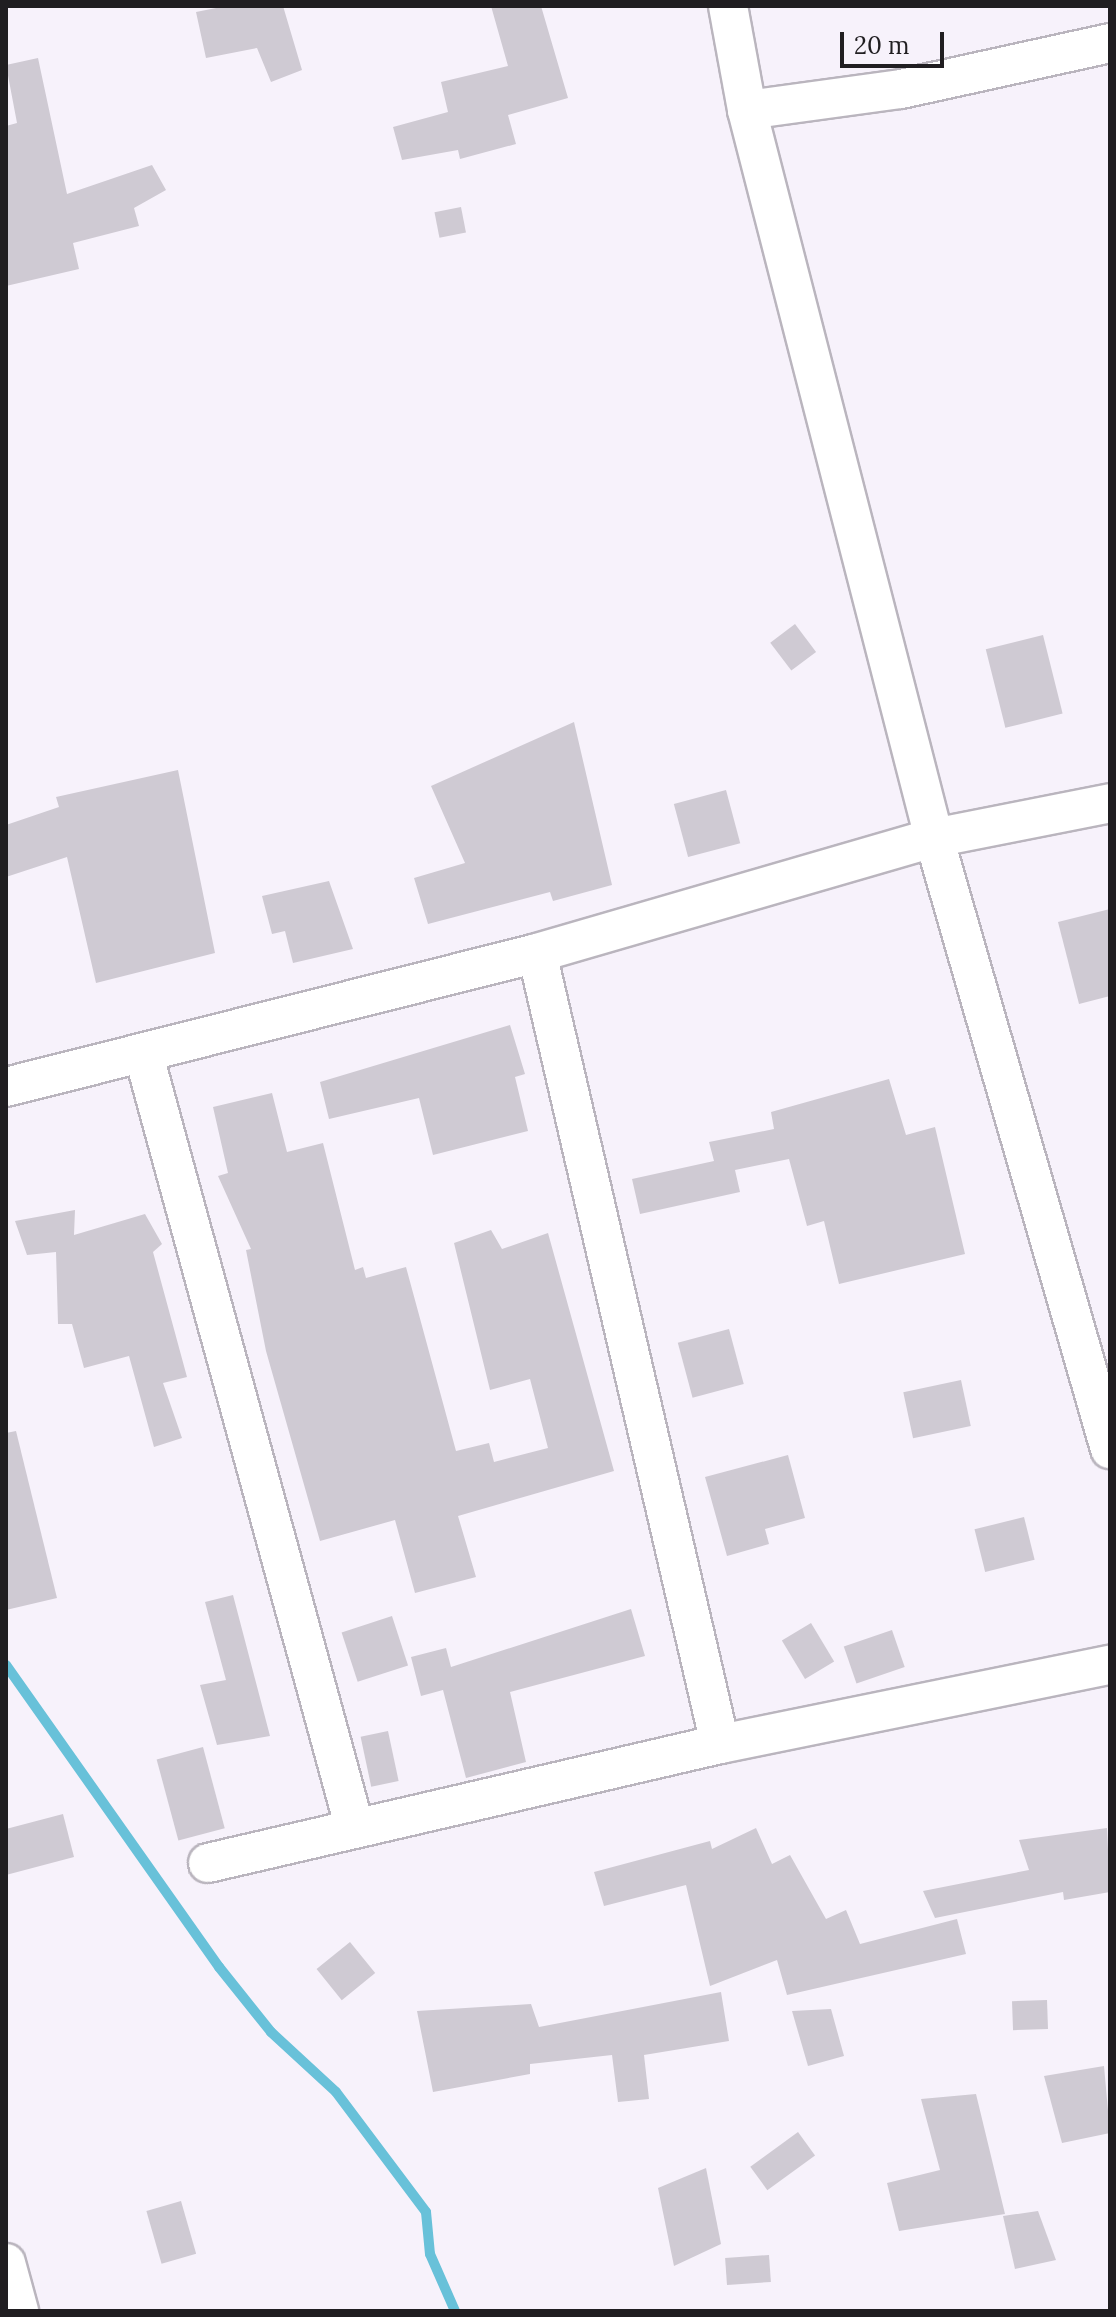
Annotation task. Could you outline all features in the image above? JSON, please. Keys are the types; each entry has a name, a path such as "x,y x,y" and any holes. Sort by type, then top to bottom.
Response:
{"street":[{"path":"728,6 747,110 934,838 1110,1449"},
{"path":"747,110 901,89 1110,43"},
{"path":"6,1087 144,1056 537,953 934,838 1110,803"},
{"path":"537,953 720,1744"},
{"path":"144,1056 354,1825"},
{"path":"208,1863 354,1825 720,1744 1110,1665"},
{"path":"6,2263 19,2311"}],"building":[{"path":"226,6 283,6 302,70 271,82 257,48 206,58 196,12"},
{"path":"491,6 541,6 568,98 508,115 516,144 460,159 458,150 402,160 393,127 448,112 441,82 508,66"},
{"path":"38,58 67,194 152,165 166,190 134,208 139,226 73,243 79,269 6,286 6,126 17,123 6,65"},
{"path":"461,207 466,233 439,238 434,212"},
{"path":"795,624 816,652 791,671 770,643"},
{"path":"1043,635 1063,714 1005,728 986,649"},
{"path":"574,722 612,885 553,901 550,892 428,924 414,878 465,863 431,786"},
{"path":"178,770 215,953 96,983 67,857 6,877 6,825 59,807 56,797"},
{"path":"726,790 740,843 688,857 674,804"},
{"path":"329,881 353,949 293,963 285,931 272,934 262,896"},
{"path":"1110,909 1110,996 1079,1004 1058,922"},
{"path":"510,1025 525,1074 515,1077 528,1131 433,1155 419,1098 329,1119 320,1082"},
{"path":"889,1079 906,1135 935,1127 965,1254 839,1284 824,1221 807,1226 789,1159 735,1170 740,1192 640,1214 632,1179 714,1161 709,1142 774,1129 771,1112"},
{"path":"272,1093 287,1152 323,1143 355,1270 363,1267 366,1278 406,1267 456,1451 489,1443 494,1462 548,1448 530,1379 490,1390 454,1243 491,1230 502,1249 548,1233 614,1471 458,1516 476,1577 415,1593 395,1520 320,1541 266,1351 246,1250 251,1249 218,1176 228,1173 213,1107"},
{"path":"75,1210 74,1235 145,1214 162,1244 153,1252 187,1377 163,1383 182,1438 154,1447 129,1356 84,1368 72,1324 58,1324 56,1252 27,1255 15,1221"},
{"path":"729,1329 744,1384 693,1398 678,1343"},
{"path":"961,1380 971,1426 913,1438 903,1392"},
{"path":"16,1431 57,1598 6,1610 6,1433"},
{"path":"788,1455 805,1518 765,1529 769,1544 727,1556 705,1477"},
{"path":"1024,1517 1035,1560 985,1572 975,1529"},
{"path":"233,1595 270,1736 217,1745 200,1685 226,1680 205,1602"},
{"path":"631,1609 645,1656 510,1692 526,1762 466,1778 443,1690 421,1696 411,1657 446,1648 451,1667"},
{"path":"392,1616 408,1665 358,1682 342,1632"},
{"path":"811,1623 834,1662 805,1679 782,1641"},
{"path":"892,1630 905,1667 856,1683 844,1647"},
{"path":"388,1731 399,1781 371,1787 361,1737"},
{"path":"203,1747 225,1828 178,1841 157,1759"},
{"path":"63,1814 74,1857 6,1875 6,1829"},
{"path":"756,1828 772,1864 790,1855 826,1919 846,1910 860,1944 957,1919 966,1954 787,1995 777,1960 710,1986 686,1885 604,1906 594,1872 710,1841 712,1849"},
{"path":"1107,1828 1110,1892 1064,1900 1063,1892 935,1918 923,1891 1029,1870 1019,1840"},
{"path":"350,1942 375,1973 342,2000 317,1969"},
{"path":"721,1992 729,2041 644,2055 649,2099 618,2102 612,2055 530,2064 530,2074 433,2092 417,2011 531,2004 539,2027"},
{"path":"1047,2000 1048,2029 1013,2030 1012,2001"},
{"path":"831,2009 844,2056 808,2066 792,2011"},
{"path":"1104,2066 1110,2133 1062,2143 1044,2076"},
{"path":"976,2094 1005,2214 899,2231 887,2183 940,2170 921,2099"},
{"path":"798,2132 815,2155 767,2190 750,2167"},
{"path":"706,2168 721,2244 674,2266 658,2188"},
{"path":"181,2201 196,2254 162,2264 146,2211"},
{"path":"1038,2211 1056,2260 1015,2269 1003,2216"},
{"path":"769,2255 771,2282 727,2285 725,2258"}],"waterway":[{"path":"6,1665 219,1967 271,2032 336,2092 426,2212 430,2254 455,2311"}]}
